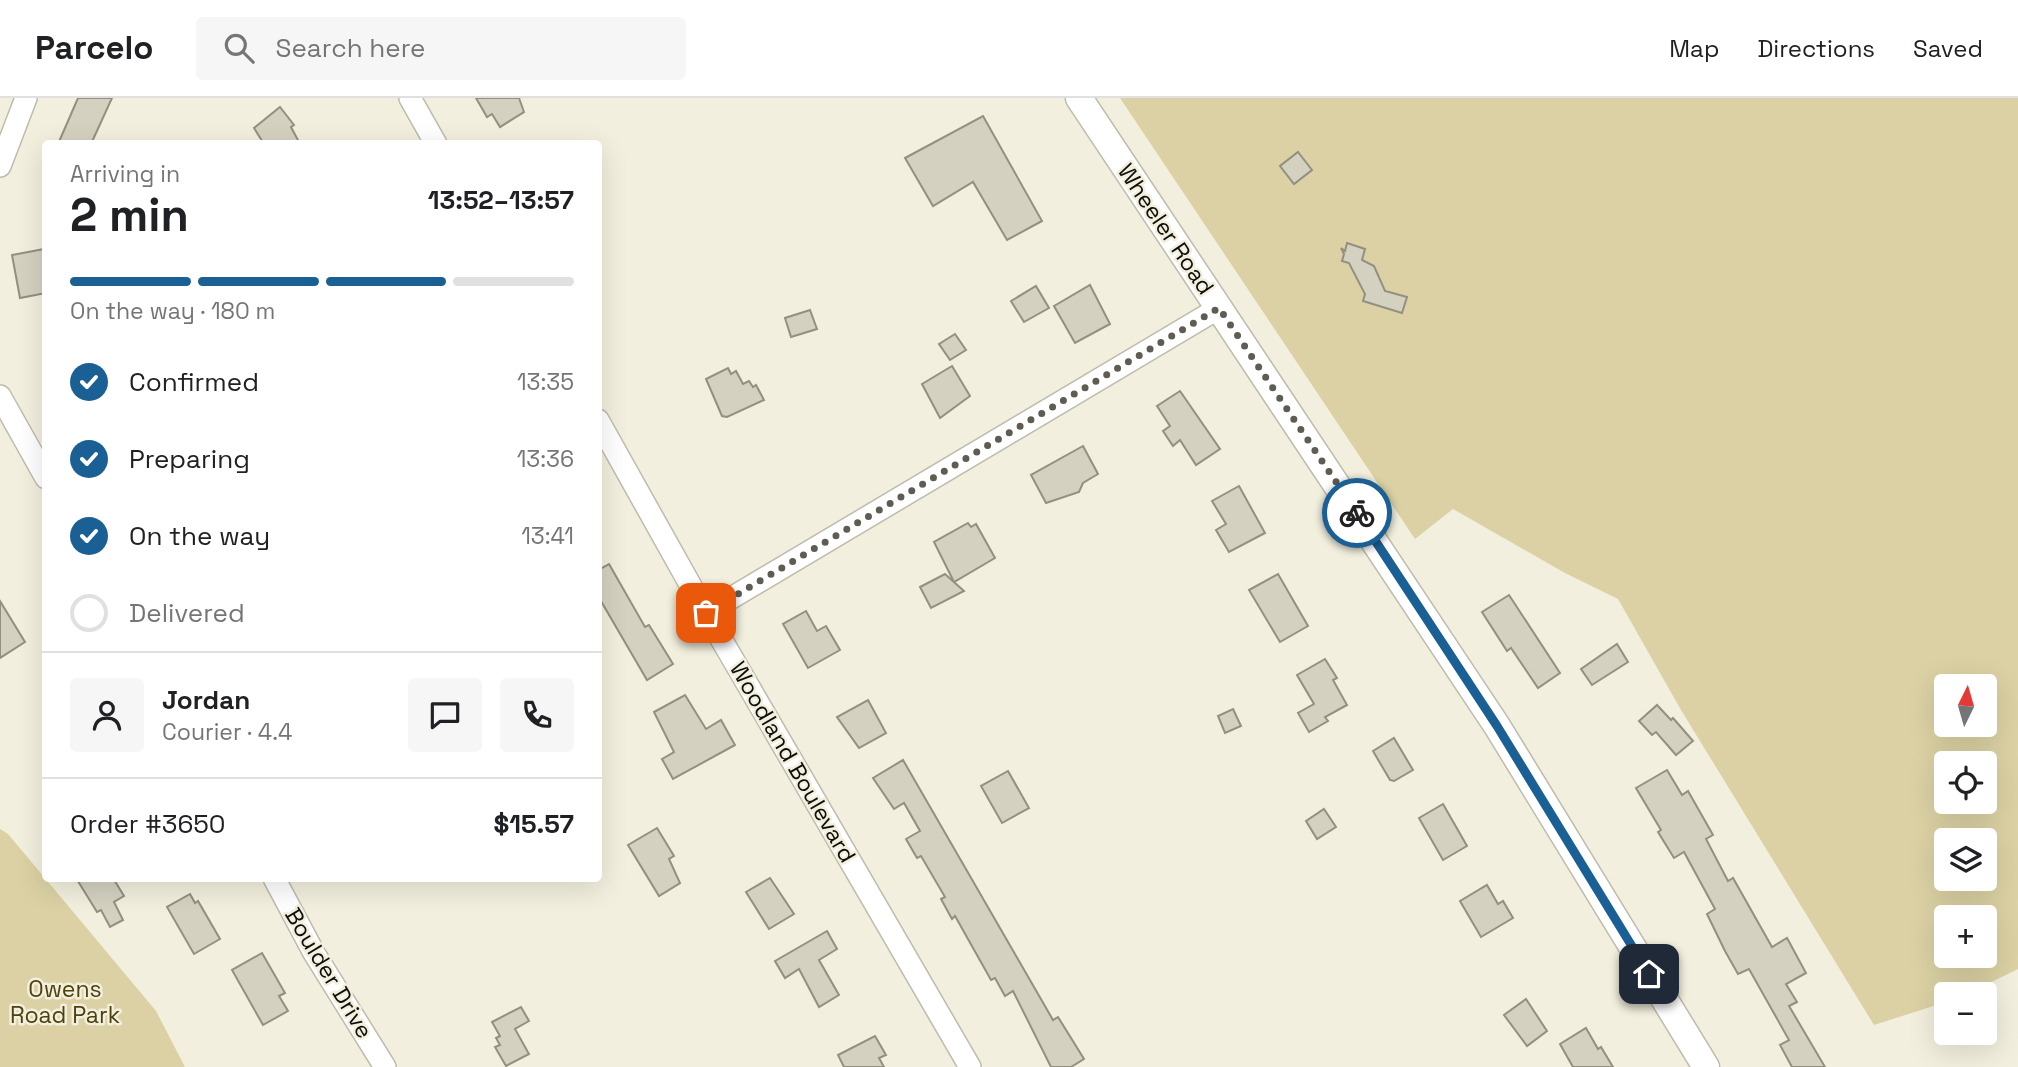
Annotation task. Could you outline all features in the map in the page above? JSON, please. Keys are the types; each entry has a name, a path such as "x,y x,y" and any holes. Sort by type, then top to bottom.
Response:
{"main road":[{"name":"Wheeler Road","path":"1079,98 1497,726 1706,1067"}],"street":[{"path":"0,166 26,98"},
{"path":"410,98 434,140"},
{"path":"706,613 1219,308"},
{"path":"0,396 42,471"},
{"name":"Woodland Boulevard","path":"602,427 706,613 970,1067"},
{"name":"Boulder Drive","path":"276,882 314,953 385,1067"}],"green space":[{"path":"1120,98 2018,98 2018,969 1991,982 1934,982 1934,1006 1874,1025 1681,710 1618,599 1565,573 1453,509 1415,539"},
{"name":"Owens Road Park","path":"0,829 8,834 42,875 42,882 48,882 156,1011 185,1067 0,1067"}],"building":[{"path":"78,98 112,98 93,140 60,140"},
{"path":"476,98 519,98 524,112 500,127 492,114 487,117"},
{"path":"280,107 294,125 291,127 298,140 262,140 254,128"},
{"path":"983,116 1042,221 1007,240 973,182 933,206 905,158"},
{"path":"1298,152 1312,170 1294,184 1280,166"},
{"path":"1347,243 1365,249 1362,260 1374,266 1385,291 1407,297 1402,313 1363,301 1365,294 1349,263 1342,261 1344,254 1341,248 1345,251"},
{"path":"42,249 42,294 20,298 12,255"},
{"path":"1090,285 1110,324 1075,343 1054,306"},
{"path":"1036,286 1049,308 1024,322 1011,301"},
{"path":"810,310 817,329 791,337 785,318"},
{"path":"955,334 966,350 950,360 939,344"},
{"path":"952,366 970,396 940,418 922,384"},
{"path":"728,368 731,374 736,371 743,384 749,381 753,387 756,385 764,400 727,417 722,416 706,379"},
{"path":"1180,391 1220,449 1196,465 1180,440 1173,446 1163,431 1170,426 1157,406"},
{"path":"1083,446 1098,474 1083,483 1079,492 1046,503 1031,475"},
{"path":"1239,486 1265,533 1229,552 1216,530 1226,524 1212,501"},
{"path":"968,523 971,527 976,524 995,558 954,582 934,542"},
{"path":"609,564 645,627 649,625 673,664 647,680 602,603 602,568"},
{"path":"945,574 964,591 931,608 920,587"},
{"path":"1278,574 1308,626 1280,642 1249,590"},
{"path":"1509,595 1560,673 1538,688 1511,648 1507,651 1482,612"},
{"path":"0,601 25,642 0,658"},
{"path":"806,611 817,631 826,626 840,650 808,668 783,624"},
{"path":"1617,644 1628,662 1592,685 1581,669"},
{"path":"1325,659 1337,678 1333,680 1347,705 1325,717 1328,721 1309,732 1298,713 1314,704 1297,675"},
{"path":"685,695 706,729 721,720 735,745 673,779 662,759 674,752 654,712"},
{"path":"868,700 886,733 859,748 837,717"},
{"path":"1657,705 1671,720 1673,718 1693,741 1676,755 1656,732 1652,735 1639,721"},
{"path":"1233,709 1241,726 1225,733 1218,716"},
{"path":"1394,738 1413,770 1394,781 1390,780 1373,751"},
{"path":"903,760 1053,1020 1058,1017 1084,1059 1071,1067 1051,1067 1013,991 1005,996 995,978 991,980 955,916 952,919 941,899 945,897 921,856 917,858 906,839 920,831 904,803 894,809 873,778"},
{"path":"1667,770 1682,795 1688,791 1713,835 1706,839 1728,881 1733,878 1772,947 1787,938 1806,973 1786,984 1797,1002 1789,1006 1825,1067 1792,1067 1780,1045 1789,1040 1749,969 1738,974 1725,951 1707,914 1715,909 1684,852 1674,858 1658,832 1661,830 1636,788"},
{"path":"1008,771 1029,808 1002,823 981,786"},
{"path":"1443,804 1467,846 1443,860 1419,818"},
{"path":"1324,809 1336,827 1317,839 1306,821"},
{"path":"657,828 674,856 669,859 680,883 659,896 628,845"},
{"path":"770,878 794,914 769,929 746,892"},
{"path":"78,882 115,882 124,896 114,902 123,920 110,927 101,910 97,912"},
{"path":"1487,885 1498,904 1503,901 1513,918 1481,937 1460,901"},
{"path":"190,894 195,903 198,901 220,939 194,954 167,907"},
{"path":"827,931 837,949 819,960 839,995 819,1007 799,969 785,978 775,961"},
{"path":"262,953 285,993 279,996 288,1011 263,1025 232,970"},
{"path":"1526,999 1547,1031 1527,1046 1504,1015"},
{"path":"521,1007 529,1021 515,1029 529,1054 506,1066 495,1047 500,1045 496,1038 500,1036 492,1022"},
{"path":"1586,1028 1613,1067 1573,1067 1560,1044"},
{"path":"875,1036 886,1055 879,1058 884,1067 844,1067 838,1055"}],"way so far":[{"path":"706,613 1219,308 1357,513"}],"route":[{"path":"1357,513 1497,726 1649,974"}]}
